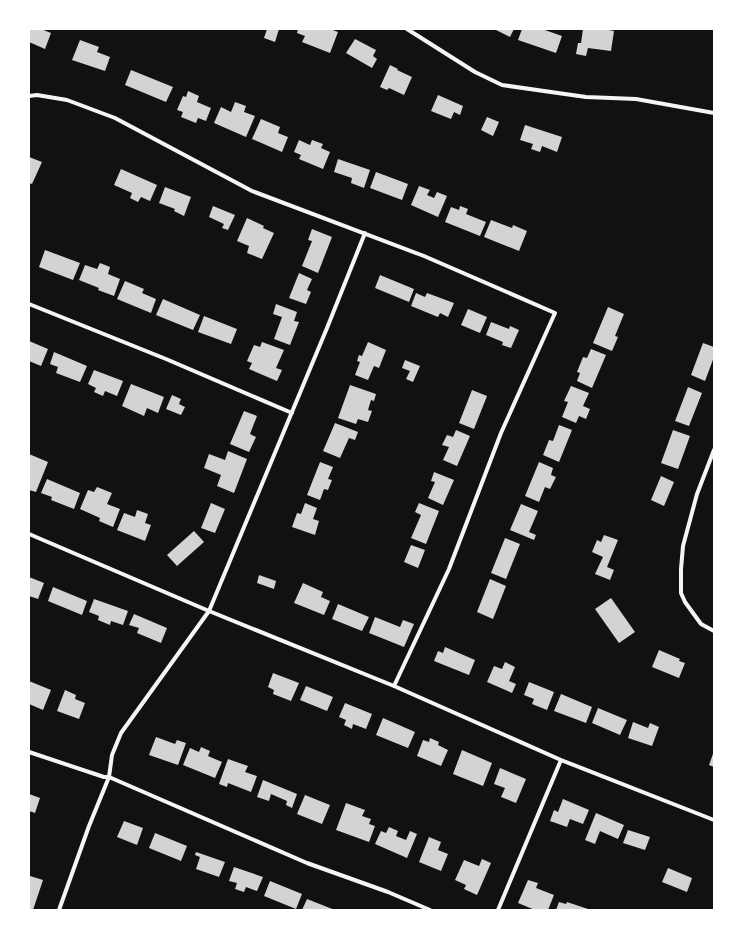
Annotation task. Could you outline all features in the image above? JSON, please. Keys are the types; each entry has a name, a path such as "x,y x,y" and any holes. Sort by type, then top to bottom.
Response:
{"street":[{"path":"407,29 475,72 502,85 586,97 636,99 714,113"},
{"path":"29,96 37,95 67,100 115,118 252,191 424,256 555,313 501,433 449,569 394,686"},
{"path":"59,910 88,826 109,777 112,755 121,733 209,611 365,233"},
{"path":"29,304 166,359 292,413"},
{"path":"714,450 697,494 683,546 681,593 685,602 701,624 714,631"},
{"path":"29,534 209,611 394,686 561,760 714,820"},
{"path":"29,752 104,777 109,777 307,863 388,892 430,910"},
{"path":"498,910 561,760"}],"building":[{"path":"29,29 41,29 51,33 45,49 29,42"},
{"path":"267,29 279,29 275,42 264,38"},
{"path":"298,29 330,29 338,32 330,53 302,42 305,36 297,33"},
{"path":"494,29 514,29 510,37"},
{"path":"522,29 542,29 562,36 556,53 518,40"},
{"path":"583,29 604,29 614,31 611,51 588,48 586,56 576,54 578,43 581,43"},
{"path":"355,39 376,50 373,56 377,59 372,68 346,53"},
{"path":"80,40 99,47 97,52 110,57 105,71 72,60"},
{"path":"390,65 412,77 404,95 389,88 387,90 380,87"},
{"path":"131,70 173,87 166,102 125,85"},
{"path":"188,91 199,96 197,102 211,108 206,121 198,118 196,123 181,117 183,112 177,110 183,96 186,97"},
{"path":"438,95 463,106 460,115 454,112 451,119 431,111"},
{"path":"235,102 246,106 244,112 255,116 246,137 214,123 221,107 231,112"},
{"path":"487,117 499,122 493,136 481,130"},
{"path":"261,119 280,127 278,133 288,137 282,152 252,139"},
{"path":"525,125 562,137 557,152 542,146 540,152 531,149 533,144 520,140"},
{"path":"299,140 310,145 312,140 323,144 321,148 330,152 323,169 299,159 301,155 294,152"},
{"path":"29,157 42,162 32,184 29,183"},
{"path":"338,159 370,170 364,188 351,183 352,178 334,172"},
{"path":"121,169 157,185 150,201 141,197 138,202 130,198 132,193 114,185"},
{"path":"376,172 408,184 402,200 370,188"},
{"path":"419,186 430,190 427,195 434,198 437,192 447,196 438,217 411,205"},
{"path":"165,187 191,197 184,216 174,211 175,209 159,203"},
{"path":"213,206 235,215 228,230 222,228 224,224 209,217"},
{"path":"460,206 468,209 466,214 486,222 480,236 445,222 451,207 459,210"},
{"path":"247,218 264,226 263,228 274,233 262,259 247,253 249,246 237,241"},
{"path":"491,220 512,228 513,225 527,231 519,251 484,237"},
{"path":"312,229 332,237 318,273 302,266 312,241 308,240"},
{"path":"45,250 80,263 73,280 39,267"},
{"path":"100,263 110,267 108,274 120,279 114,296 79,280 85,265 97,269"},
{"path":"299,273 312,279 307,290 311,292 306,304 289,298"},
{"path":"380,275 414,289 409,302 375,288"},
{"path":"125,281 144,289 142,293 156,299 151,313 117,299"},
{"path":"416,293 425,297 427,293 454,303 448,317 440,313 438,317 411,306"},
{"path":"163,299 200,315 193,330 156,315"},
{"path":"276,304 297,312 294,321 299,322 290,345 274,339 282,317 273,314"},
{"path":"608,307 624,314 615,336 618,337 612,351 593,343"},
{"path":"468,309 487,317 480,333 461,325"},
{"path":"204,316 237,329 231,344 198,332"},
{"path":"491,322 509,329 510,326 519,330 511,348 502,345 503,342 486,335"},
{"path":"29,341 48,349 41,366 29,361"},
{"path":"262,342 284,350 276,368 282,370 277,381 249,369 252,363 247,361 254,345 260,347"},
{"path":"368,342 386,350 379,368 374,366 368,380 355,375 360,362 357,361 359,355 362,356"},
{"path":"703,343 714,347 714,357 705,381 691,375"},
{"path":"591,349 606,355 592,388 577,381 580,373 577,372 583,357 587,358"},
{"path":"54,352 87,366 80,382 56,373 58,367 50,364"},
{"path":"405,360 420,366 413,382 406,379 410,371 402,368"},
{"path":"94,370 123,381 117,396 105,391 103,396 94,392 96,388 88,384"},
{"path":"131,384 164,397 158,413 147,408 144,416 122,406"},
{"path":"350,385 376,394 374,401 371,400 368,410 372,411 368,422 358,419 356,424 338,418"},
{"path":"571,386 589,393 583,406 590,409 586,419 579,416 576,423 562,417 568,402 564,401"},
{"path":"688,387 702,393 689,426 675,421"},
{"path":"472,390 487,396 474,429 459,423"},
{"path":"172,395 181,399 179,404 185,407 181,415 166,409"},
{"path":"244,411 257,416 250,434 256,437 249,452 230,444"},
{"path":"335,423 358,432 355,440 349,438 340,458 323,451"},
{"path":"559,425 572,430 559,462 543,455 549,440 553,441"},
{"path":"456,430 470,436 457,466 443,460 449,447 442,445 447,435 453,437"},
{"path":"673,430 690,436 678,469 661,463"},
{"path":"228,451 247,459 234,493 217,486 221,475 204,468 209,454 225,460"},
{"path":"29,454 48,462 36,492 29,490"},
{"path":"320,462 333,467 328,479 332,480 328,490 324,489 320,500 307,495"},
{"path":"539,462 553,468 551,475 556,477 550,489 545,487 539,502 525,496"},
{"path":"434,472 454,480 443,505 428,498 435,482 431,481"},
{"path":"661,476 674,482 664,506 651,500"},
{"path":"47,479 80,493 74,509 51,500 52,497 41,493"},
{"path":"97,487 112,493 107,504 120,509 113,527 99,521 100,518 80,509 88,490 94,492"},
{"path":"211,503 225,509 215,533 201,528"},
{"path":"305,503 317,508 313,519 319,521 315,535 292,527 297,513 301,514"},
{"path":"419,503 439,511 426,544 411,538 421,515 415,512"},
{"path":"521,504 538,511 529,532 536,535 534,540 510,530"},
{"path":"137,510 148,514 145,523 151,525 145,541 117,530 124,513 135,517"},
{"path":"194,531 204,542 177,566 167,555"},
{"path":"604,535 618,540 607,567 614,570 610,580 595,574 603,557 592,552 597,540 601,542"},
{"path":"505,538 520,544 506,579 491,573"},
{"path":"411,545 425,550 418,568 404,562"},
{"path":"259,575 276,581 274,589 257,583"},
{"path":"29,577 44,583 38,599 29,596"},
{"path":"490,579 506,586 493,619 477,612"},
{"path":"303,583 323,592 321,597 330,601 324,615 294,603"},
{"path":"53,587 87,601 82,615 48,601"},
{"path":"611,598 635,632 619,643 595,609"},
{"path":"94,599 128,611 123,625 111,621 110,625 98,620 99,616 89,612"},
{"path":"338,604 369,617 362,631 332,619"},
{"path":"134,614 167,628 161,643 137,633 139,628 129,625"},
{"path":"375,617 400,627 403,620 414,624 404,647 369,633"},
{"path":"445,647 475,660 469,675 434,661 438,651 443,653"},
{"path":"659,650 680,659 679,661 685,663 679,678 652,667"},
{"path":"505,662 515,667 509,681 516,684 512,693 487,682 494,666 502,669"},
{"path":"273,673 299,683 291,701 273,694 274,690 268,687"},
{"path":"29,681 51,690 43,710 29,704"},
{"path":"529,682 554,692 547,710 532,704 534,699 524,695"},
{"path":"306,686 333,697 327,711 300,700"},
{"path":"65,690 76,695 75,699 85,703 79,719 57,711"},
{"path":"561,694 592,707 586,723 554,711"},
{"path":"345,703 372,714 366,729 353,724 352,729 344,725 346,720 339,717"},
{"path":"598,708 627,720 620,735 592,723"},
{"path":"383,718 415,732 408,748 376,735"},
{"path":"633,722 648,728 650,723 659,727 652,746 628,738"},
{"path":"156,737 175,744 177,740 186,743 178,765 149,755"},
{"path":"430,738 439,742 438,745 448,750 441,766 417,756 423,740 429,742"},
{"path":"201,747 210,751 208,756 222,762 215,778 183,765 190,748 199,752"},
{"path":"462,750 492,763 483,786 453,774"},
{"path":"714,751 714,767 709,765"},
{"path":"228,759 248,766 245,772 257,776 251,792 228,783 227,787 219,784"},
{"path":"500,768 526,779 516,803 501,797 505,788 494,784"},
{"path":"263,780 297,794 292,808 286,805 287,801 271,794 269,801 257,797"},
{"path":"29,794 40,798 35,813 29,811"},
{"path":"305,795 330,805 322,824 297,814"},
{"path":"563,799 589,810 583,824 570,819 567,827 550,821 554,810 558,812"},
{"path":"346,803 365,810 362,816 371,819 369,824 375,826 369,842 336,830"},
{"path":"596,813 624,825 618,839 600,831 595,844 585,840"},
{"path":"124,821 143,828 137,845 117,837"},
{"path":"389,827 398,831 396,836 406,840 410,831 417,834 407,858 375,844 381,831 386,833"},
{"path":"628,830 650,837 645,850 623,843"},
{"path":"155,833 187,846 181,861 149,848"},
{"path":"429,837 441,842 438,850 448,854 441,871 419,862"},
{"path":"196,852 225,862 219,877 196,869 200,857 195,855"},
{"path":"482,859 491,863 477,895 464,889 466,885 455,880 464,860 479,866"},
{"path":"234,867 263,877 257,891 246,887 244,892 235,889 237,883 229,881"},
{"path":"668,868 692,878 687,892 662,882"},
{"path":"30,876 43,880 33,910 29,910"},
{"path":"528,880 538,883 536,888 554,895 548,910 535,910 518,903"},
{"path":"270,881 302,894 296,909 264,896"},
{"path":"307,899 335,910 302,910"},
{"path":"559,902 566,904 567,902 588,909 556,910"}]}
